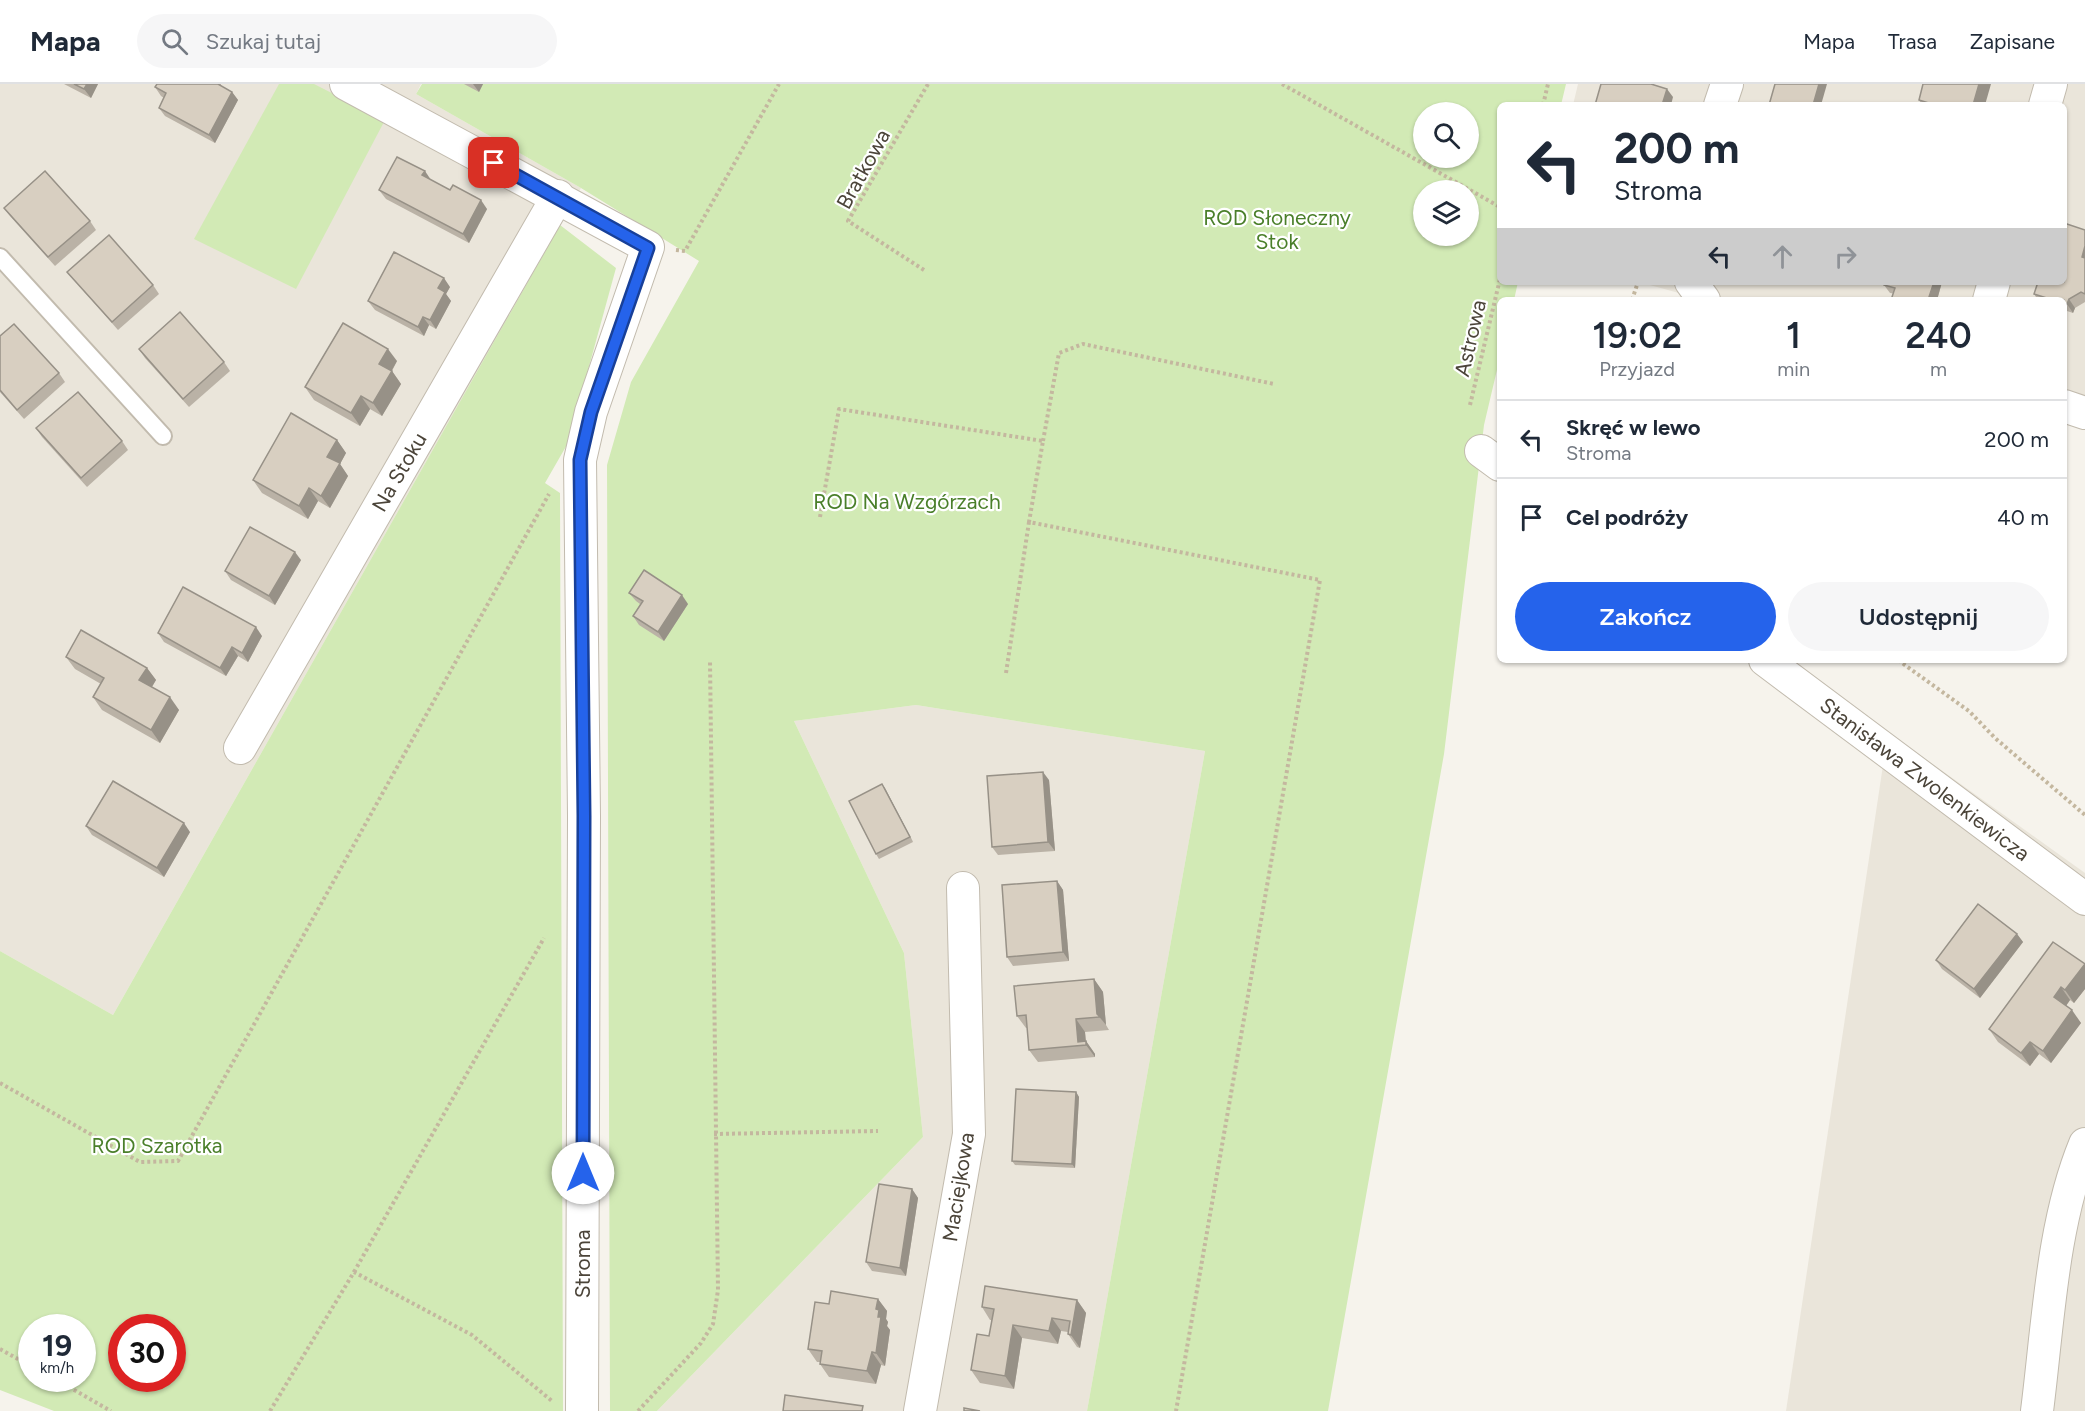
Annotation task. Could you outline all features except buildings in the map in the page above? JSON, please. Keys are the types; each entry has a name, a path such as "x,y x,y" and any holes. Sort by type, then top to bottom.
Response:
{"street":[{"path":"346,84 558,196 648,248"},
{"path":"1721,102 1727,84"},
{"path":"2046,102 2051,84"},
{"name":"Na Stoku","path":"240,748 558,196"},
{"name":"Stroma","path":"568,1407 584,816 580,460 591,412 648,248"},
{"path":"2067,407 2085,413"},
{"name":"Stanisława Zwolenkiewicza","path":"1769,663 2085,899"},
{"name":"Maciejkowa","path":"920,1411 969,1134 963,888"},
{"path":"2037,1411 2060,1237 2077,1163 2085,1144"}],"lane":[{"path":"0,257 163,436"}],"path":[{"path":"648,248 685,251 779,84"},
{"name":"Bratkowa","path":"924,270 848,221 928,84"},
{"path":"1281,84 1497,205"},
{"path":"1544,102 1548,84"},
{"name":"Astrowa","path":"1470,405 1499,285"},
{"path":"1006,673 1029,522 1059,352 1083,344 1274,384"},
{"path":"820,517 839,409 1043,441"},
{"path":"0,1083 140,1162 178,1161 553,487"},
{"path":"1029,522 1320,580 1176,1411"},
{"path":"638,1411 701,1343 712,1324 718,1290 714,1134 715,999 710,662"},
{"path":"1902,663 1969,711 1995,738 2085,815"},
{"path":"270,1411 354,1272 544,938"},
{"path":"714,1134 878,1131"},
{"path":"354,1272 472,1335 568,1407"},
{"path":"0,1349 18,1359"},
{"path":"78,1392 111,1411"}],"shaded area":[{"path":"0,84 421,84 416,94 581,188 113,1015 0,951"},
{"path":"1578,84 2085,84 2085,405 2067,401 2067,297 1693,297 1650,285 2067,285 2067,102 1574,102"},
{"path":"916,705 1205,751 1087,1411 657,1411 923,1137 904,953 794,721"},
{"path":"1888,732 2085,873 2085,1411 1786,1411"}],"green space":[{"path":"279,84 314,84 385,120 296,289 194,239"},
{"name":"ROD Na Wzgórzach","path":"422,84 1566,84 1562,102 1497,102 1497,285 1517,285 1515,297 1497,297 1497,370 1484,425 1444,754 1328,1411 1087,1411 1205,751 916,705 794,721 904,953 923,1137 657,1411 610,1411 607,465 631,382 699,261 581,188 416,94"},
{"name":"ROD Szarotka","path":"560,225 616,268 568,443 545,483 560,493 563,1411 54,1411 0,1390 0,951 113,1015"}],"route":[{"path":"494,163 558,196 648,248 591,412 580,460 584,816 583,1173"}],"park label":[{"name":"ROD Słoneczny Stok","path":"1277,229"}]}
